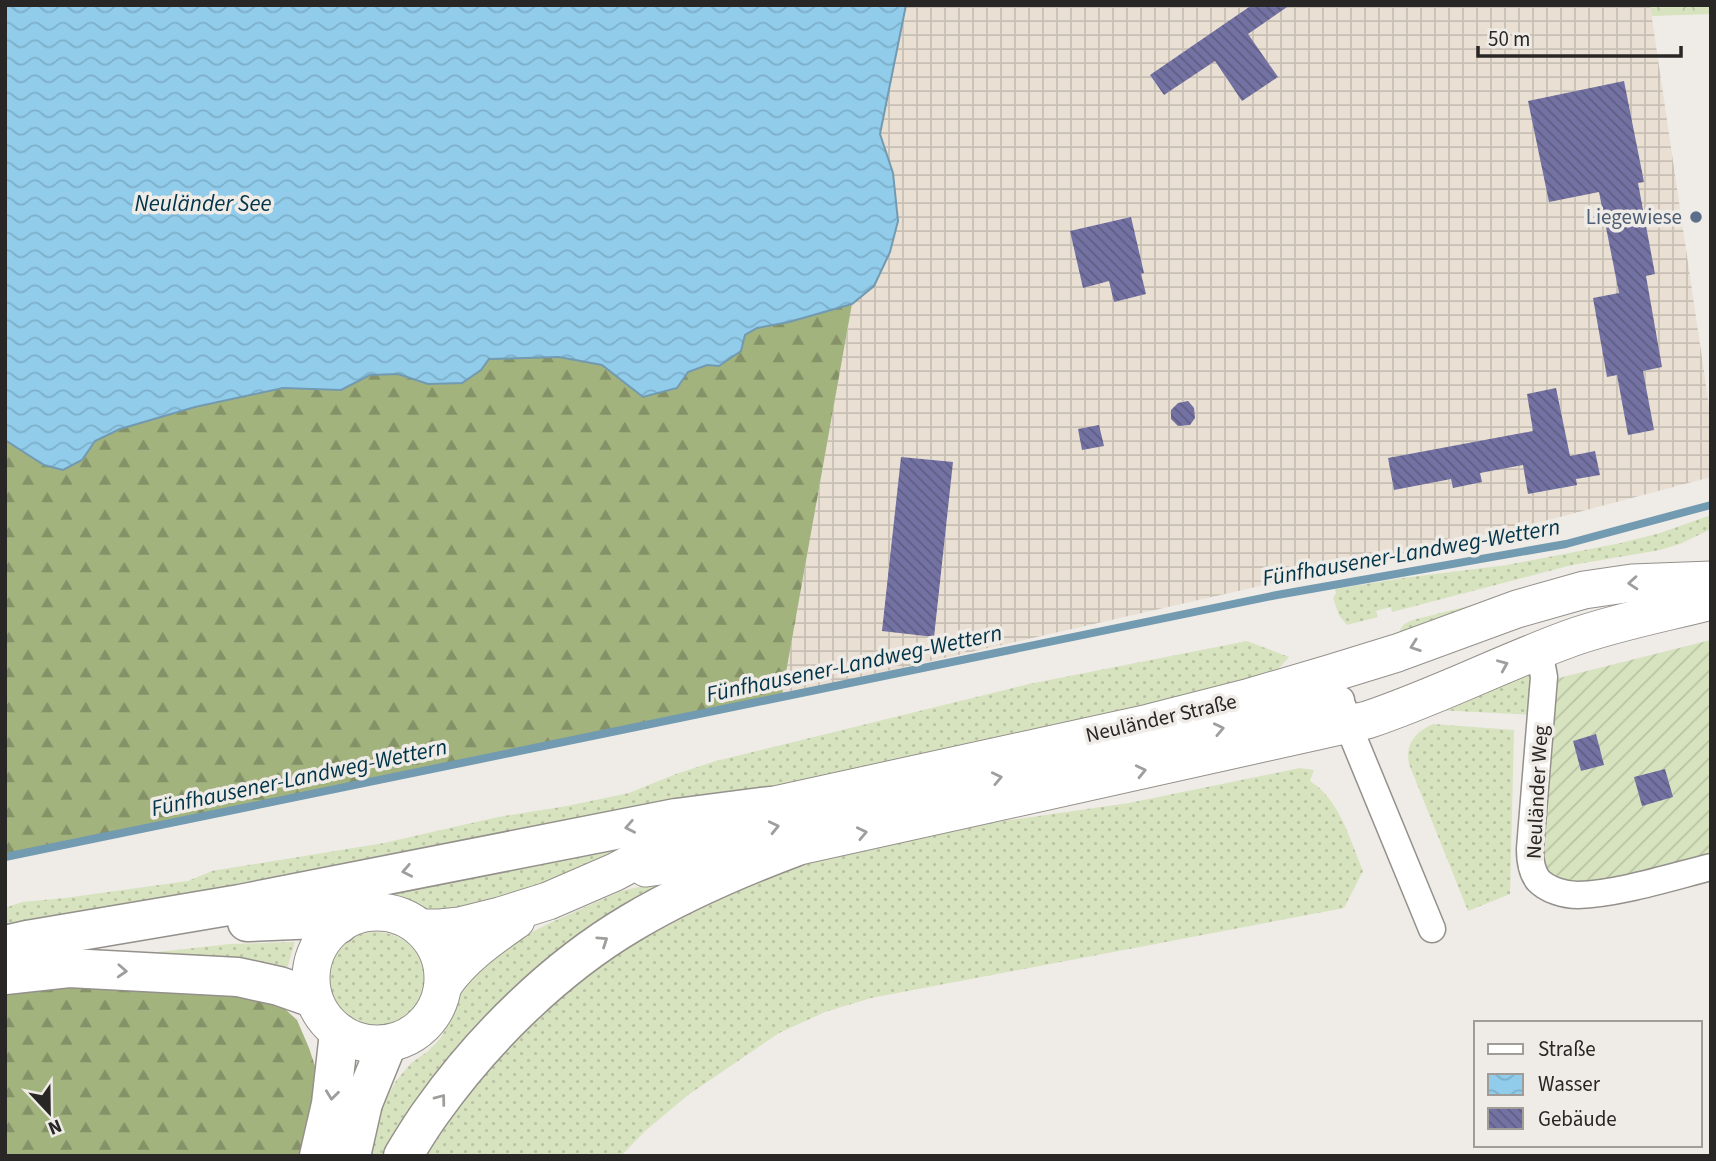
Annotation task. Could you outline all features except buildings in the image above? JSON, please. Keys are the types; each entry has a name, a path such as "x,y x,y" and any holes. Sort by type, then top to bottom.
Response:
{"highway":[{"path":"5,945 240,904 676,818 770,806"},
{"path":"403,1156 432,1111 503,1026 543,987 579,958 631,922 687,893 795,847"},
{"path":"5,959 254,921 318,919 338,924"},
{"path":"5,975 69,968 238,977 279,986 313,998"},
{"path":"319,1156 331,1104 339,1033"},
{"path":"351,1156 363,1102 387,1044"}],"main road":[{"name":"Neuländer Straße","path":"615,872 795,847 1341,699 1397,653 1517,609 1584,590 1632,583 1711,580"},
{"name":"Neuländer Straße","path":"387,1044 408,1038 426,1024 438,1006 444,984 455,968 479,946 530,910 685,837 770,806 1149,723 1247,698 1341,699 1397,710 1539,650 1604,628 1711,601"},
{"name":"Neuländer Straße","path":"338,924 366,913 380,912 408,919 421,928 440,929 500,916 548,901"},
{"path":"338,924 323,939 314,957 310,978 313,998 323,1018 339,1033 362,1043 387,1044"},
{"path":"421,928 439,953 444,984"}],"street":[{"name":"Neuländer Weg","path":"1539,650 1544,677 1530,849 1530,860 1538,879 1555,890 1576,895 1624,888 1711,867"},
{"path":"615,872 730,837 1256,721 1341,699 1432,929"}],"shaded area":[{"path":"906,5 1650,5 1711,419 1711,477 1537,523 782,695 852,304 874,286 893,173 880,134"}],"green space":[{"path":"1650,5 1711,5 1711,14 1652,16"},
{"path":"852,304 782,695 5,857 5,440 44,465 82,460 95,441 120,429 195,407 283,388 340,390 370,375 398,374 428,384 481,370 489,359 559,357 602,365 643,397 677,388 688,372 707,365 719,366 741,351 745,335 757,328"},
{"path":"1711,515 1711,529 1680,544 1572,565 1392,612 1391,607 1376,611 1378,617 1347,625 1339,615 1333,598 1335,589 1507,565 1621,543"},
{"path":"1524,592 1399,634 1404,625 1413,620"},
{"path":"1711,640 1711,858 1587,886 1550,878 1541,863 1555,679"},
{"path":"1247,641 1289,657 1272,676 869,769 5,935 5,908 22,902 188,881 212,871 384,843 498,817 629,793 716,761 1029,684"},
{"path":"1530,673 1534,715 1436,710"},
{"path":"1433,724 1514,730 1510,894 1468,911 1409,764 1410,745 1416,735"},
{"path":"1300,768 1314,770 1310,781 1337,810 1363,871 1344,908 871,998 825,1012 779,1033 688,1095 644,1132 621,1156 416,1156 459,1096 592,960 785,866 996,822 1129,803"},
{"path":"618,847 610,855 474,913 424,911 395,901 376,900 373,889"},
{"path":"675,879 389,1156 365,1156 379,1111 396,1081 411,1063 440,1039 469,979 510,943 550,923 621,891"},
{"path":"376,932 404,940 418,954 426,982 418,1010 404,1024 376,1032 348,1024 334,1010 326,982 334,954 348,940"},
{"path":"295,942 286,972 122,956 230,944"},
{"path":"37,981 231,989 276,1001 297,1020 318,1075 306,1156 5,1156 5,987"}],"water":[{"name":"Neuländer See","path":"5,5 906,5 880,134 893,173 898,221 890,252 874,286 852,304 757,328 745,335 741,351 719,366 707,365 688,372 677,388 643,397 602,365 559,357 489,359 481,370 462,383 428,384 398,374 370,375 341,390 283,388 195,407 120,429 95,441 82,460 63,470 44,465 5,440"}],"waterway":[{"name":"Fünfhausener-Landweg-Wettern","path":"5,857 1277,595 1566,544 1711,505"}],"place":[{"name":"Liegewiese","path":"1696,217"}]}
